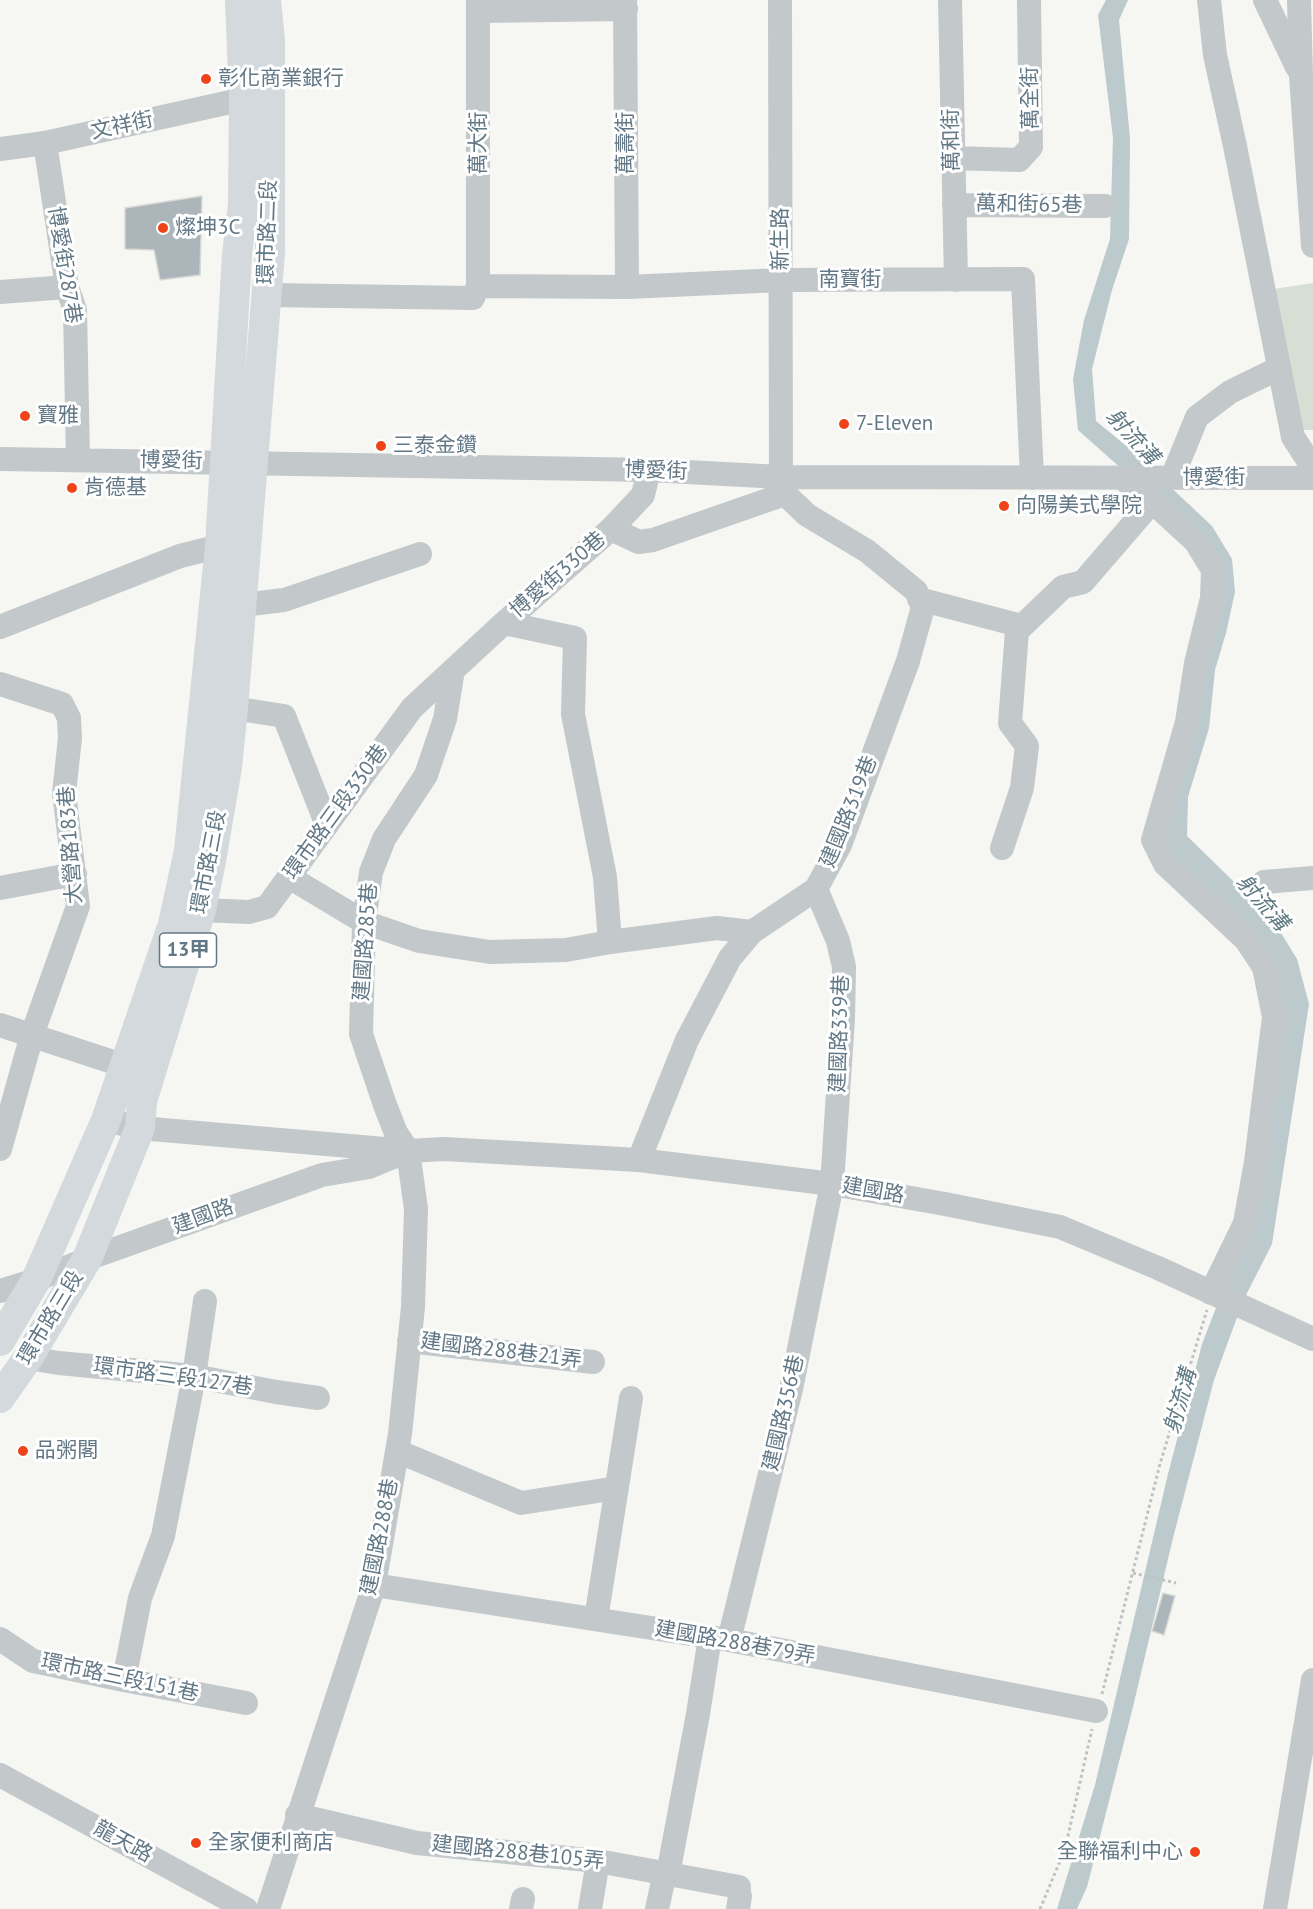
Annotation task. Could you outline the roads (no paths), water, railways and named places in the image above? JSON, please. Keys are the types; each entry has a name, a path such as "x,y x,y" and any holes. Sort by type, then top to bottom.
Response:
{"main road":[{"name":"環市路二段","path":"239,463 237,255 243,205 244,99 240,0"},
{"name":"環市路二段","path":"239,463 266,295 270,252 270,41 266,0"},
{"name":"環市路三段","path":"0,1341 36,1280 106,1120 173,924 189,851 220,546 239,463"},
{"name":"環市路三段","path":"0,1398 28,1358 87,1259 140,1128 142,1101 201,910 227,767 242,605 239,463"}],"street":[{"name":"新生路","path":"780,0 783,486"},
{"name":"萬和街","path":"950,0 956,280"},
{"name":"萬全街","path":"953,158 1019,160 1031,147 1029,0"},
{"path":"1209,0 1215,55 1293,437 1313,468"},
{"path":"1264,0 1307,86"},
{"path":"1299,0 1307,86 1313,246"},
{"path":"478,6 626,4"},
{"name":"萬壽街","path":"626,4 627,287"},
{"name":"萬大街","path":"478,6 478,286"},
{"name":"文祥街","path":"0,149 45,142 244,99"},
{"name":"博愛街287巷","path":"45,142 67,287 75,310 78,459"},
{"name":"萬和街65巷","path":"954,205 1105,206"},
{"name":"南寶街","path":"478,286 627,287 781,280 1023,279 1032,478"},
{"path":"266,295 473,298 478,286"},
{"path":"0,292 67,287"},
{"path":"1213,1294 1245,1222 1256,1162 1274,1017 1264,967 1246,940 1165,864 1153,840 1187,722 1196,663 1212,598 1213,570 1196,542 1152,502 1146,478 1197,417 1230,392 1279,368"},
{"name":"博愛街","path":"0,459 649,470 783,486 1032,478 1313,478"},
{"name":"博愛街330巷","path":"453,670 611,529 643,495 649,470"},
{"path":"611,529 639,542 653,540 783,486 807,515 867,551 916,591 919,598 1022,626"},
{"path":"1002,848 1023,788 1027,746 1010,723 1017,631 1064,587 1083,582 1152,502"},
{"path":"0,627 180,556 220,546"},
{"path":"242,605 284,600 420,554"},
{"name":"建國路319巷","path":"639,1160 687,1040 730,958 752,932 816,889 840,845 908,661 923,607 919,598"},
{"path":"504,623 574,638 573,714 605,878 610,942"},
{"name":"環市路三段330巷","path":"201,910 249,912 267,907 412,708 453,670"},
{"name":"建國路285巷","path":"408,1152 396,1132 361,1034 364,922 371,872 384,839 426,775 445,719 453,670"},
{"name":"大營路183巷","path":"0,684 62,704 69,718 70,738 64,793 78,906 32,1035 0,1149"},
{"path":"233,708 284,716 327,825"},
{"path":"0,888 75,874"},
{"path":"289,877 364,922 419,941 490,952 566,950 717,928 752,932"},
{"path":"1264,882 1313,878"},
{"name":"建國路339巷","path":"816,889 838,942 844,967 843,1018 832,1184"},
{"path":"0,1025 125,1066"},
{"name":"建國路","path":"106,1120 140,1128 408,1152 444,1149 639,1160 832,1184 1060,1227 1158,1268 1313,1339"},
{"name":"建國路","path":"0,1291 36,1280 87,1259 322,1174 369,1167 408,1152"},
{"name":"建國路288巷","path":"268,1909 374,1585 397,1451 414,1307 416,1209 408,1152"},
{"name":"建國路356巷","path":"662,1890 698,1714 791,1389 832,1184"},
{"path":"124,1680 140,1598 164,1536 194,1376 205,1301"},
{"name":"建國路288巷21弄","path":"409,1341 593,1362"},
{"name":"環市路三段127巷","path":"28,1358 194,1376 318,1398"},
{"path":"596,1619 631,1398"},
{"path":"397,1451 521,1503 617,1488"},
{"name":"建國路288巷79弄","path":"374,1585 719,1638 1096,1711"},
{"name":"環市路三段151巷","path":"0,1639 33,1661 246,1703"},
{"path":"1275,1909 1313,1680"},
{"name":"龍天路","path":"0,1775 246,1909"},
{"name":"建國路288巷105弄","path":"297,1815 417,1843 598,1861 662,1890 739,1897"},
{"path":"590,1909 598,1861"}],"place":[{"name":"彰化商業銀行","path":"206,79"},
{"name":"燦坤3C","path":"163,228"},
{"name":"寶雅","path":"25,416"},
{"name":"7-Eleven","path":"844,424"},
{"name":"三泰金鑽","path":"381,446"},
{"name":"肯德基","path":"72,488"},
{"name":"向陽美式學院","path":"1004,506"},
{"name":"品粥閣","path":"23,1451"},
{"name":"全家便利商店","path":"196,1843"},
{"name":"全聯福利中心","path":"1195,1852"}],"water label":[{"name":"射流溝","path":"1132,437"},
{"name":"射流溝","path":"1262,903"},
{"name":"射流溝","path":"1181,1401"}]}
